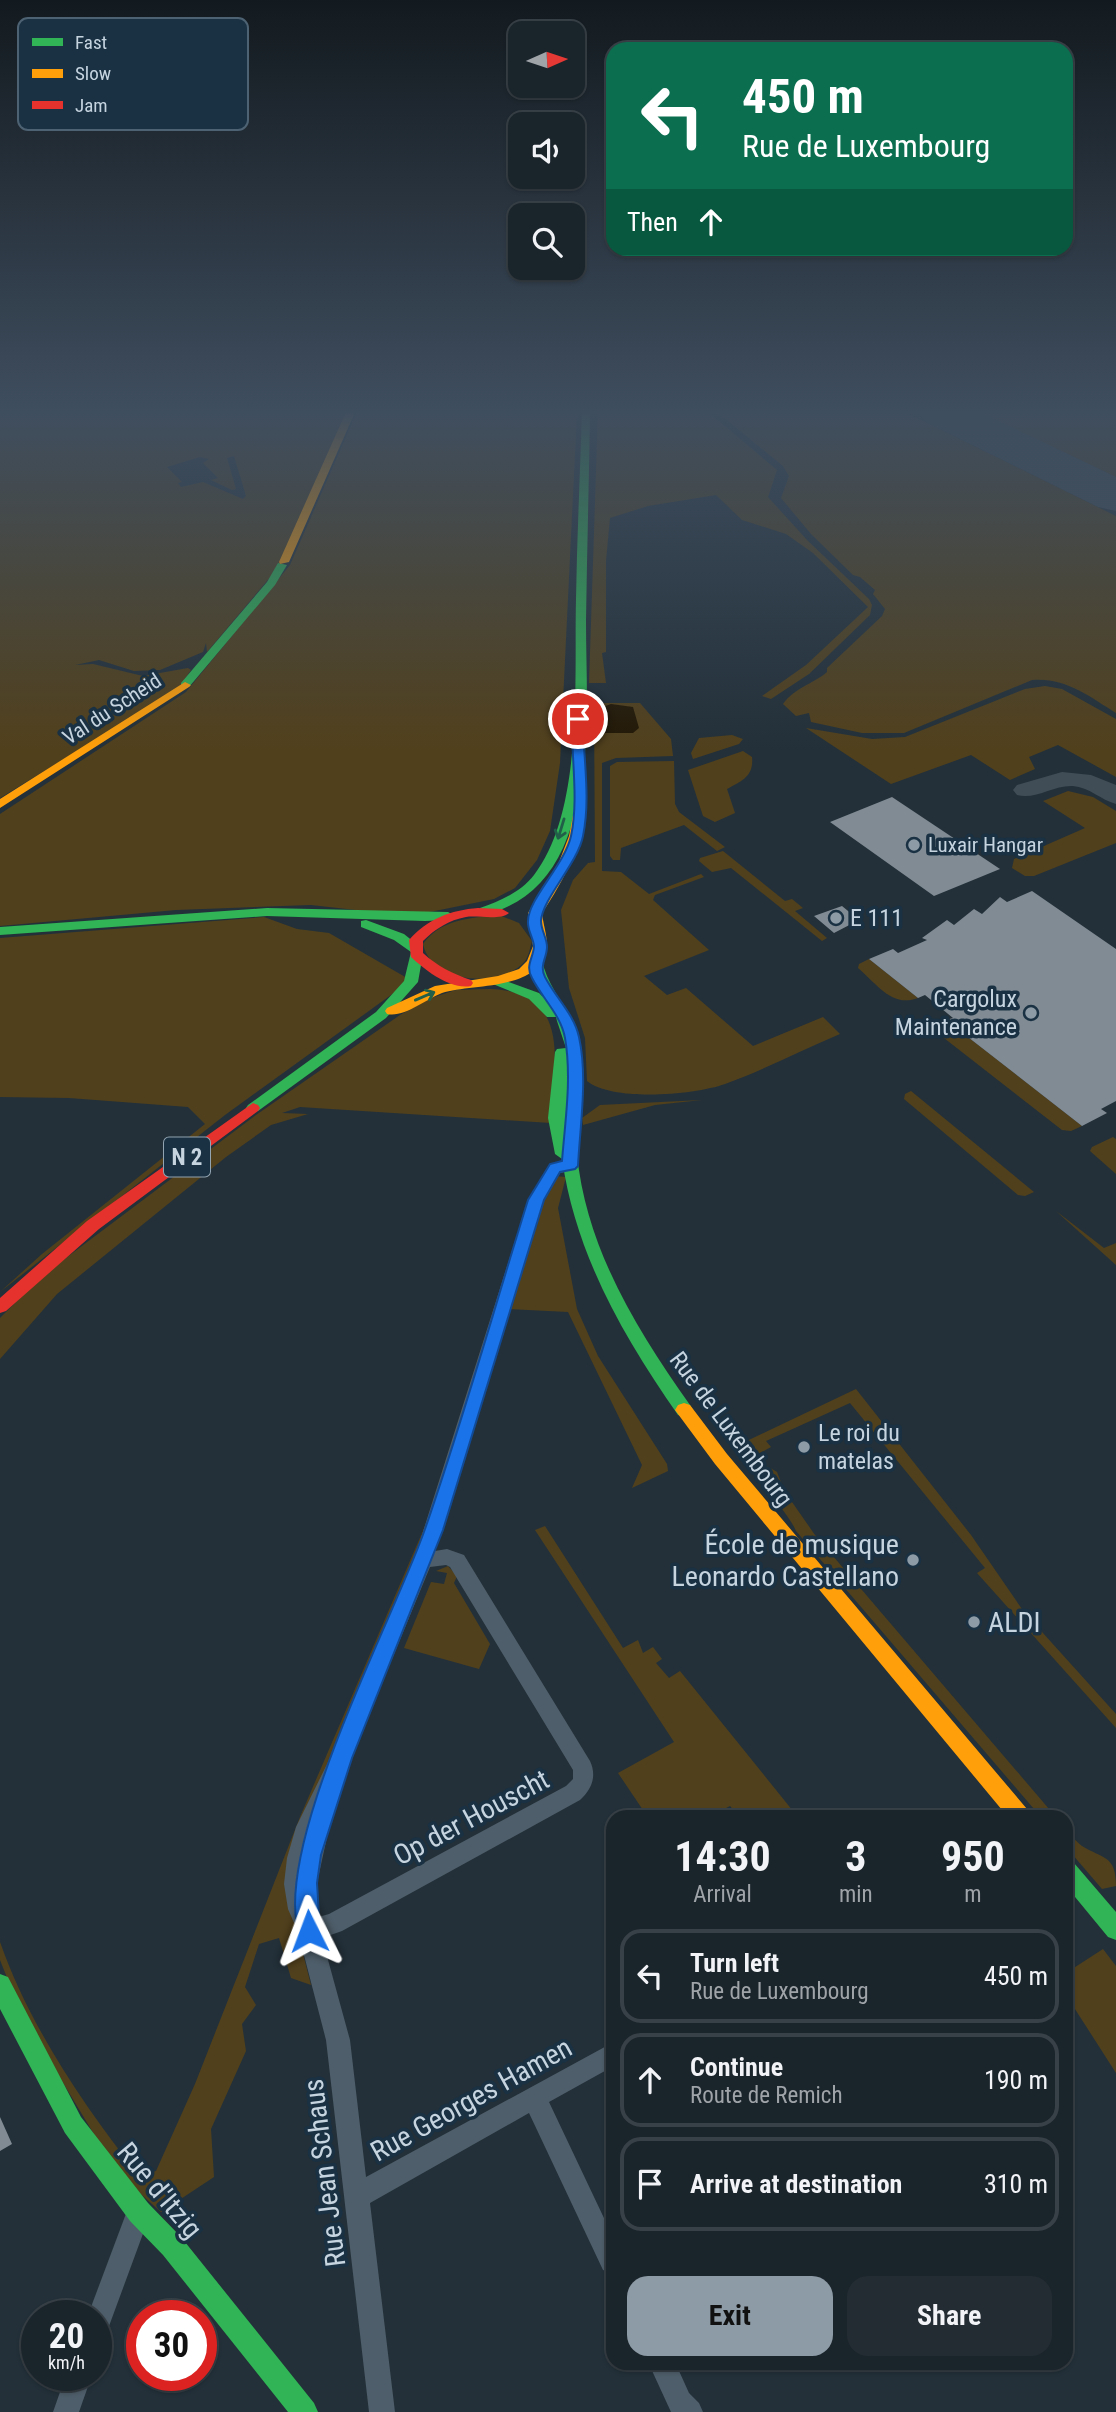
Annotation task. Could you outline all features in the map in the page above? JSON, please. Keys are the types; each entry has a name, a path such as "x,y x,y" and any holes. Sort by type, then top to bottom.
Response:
{"main road":[{"name":"Val du Scheid","path":"0,804 181,690 271,583 300,525"},
{"path":"0,931 223,914 341,912 397,919 485,911 514,902 527,892 553,853 563,825 576,763 583,525"},
{"path":"309,912 359,922 399,937 430,970 441,976 471,984 495,982 523,971 535,960 541,948 534,922 538,904 556,881 577,838 581,793 576,763"},
{"path":"485,911 520,920 538,935"},
{"path":"415,952 422,933 448,916"},
{"name":"N 2","path":"382,1015 411,982 415,952"},
{"name":"Rue de Luxembourg","path":"535,960 537,975 564,1015 572,1037 575,1093 570,1166 591,1242 614,1296 676,1401 1015,1810"},
{"path":"495,982 534,996 545,1005 567,1044 565,1085 575,1093"},
{"name":"N 2","path":"0,1307 93,1225 382,1015 448,986 471,984"},
{"name":"Rue de Luxembourg","path":"559,1029 562,1056 555,1095 555,1118 563,1156 570,1166"},
{"path":"1073,1878 1116,1930"},
{"name":"Rue d'Itzig","path":"0,1985 26,2040 73,2125 139,2212 173,2246 305,2412"}],"street":[{"name":"Rue Jean Schaus","path":"382,2412 338,2040 309,1931 306,1883 310,1855 341,1758 423,1560 536,1200 555,1168 570,1166"},
{"name":"Op der Houscht","path":"309,1931 334,1923 561,1800 581,1787 584,1778 583,1768 457,1561 447,1557 423,1560"},
{"name":"Rue Georges Hamen","path":"358,2196 606,2057"},
{"path":"534,2098 606,2248"},
{"path":"106,2300 139,2212"},
{"path":"665,2370 680,2402 690,2412"},
{"path":"66,2412 73,2391"}],"shaded area":[{"path":"0,525 297,525 277,569 207,652 206,643 203,652 160,670 134,671 99,660 75,665 93,664 143,676 188,668 191,670 177,690 0,798"},
{"path":"308,525 572,525 560,763 550,831 537,860 515,888 494,899 410,916 311,905 176,910 0,926 0,814 186,692 290,565"},
{"path":"594,525 609,525 606,561 606,652 602,653 606,683 589,683"},
{"path":"756,525 793,525 872,605 870,615 809,674 771,699 762,696 806,665 868,607 813,553 786,534"},
{"path":"803,525 1116,525 1116,713 1066,685 1032,680 904,733 862,733 811,722 809,713 796,716 783,704 787,699 827,672 827,668 882,616 885,609 873,594 875,590 860,577 853,575"},
{"path":"1045,686 1062,689 1116,719 1116,777 1058,745 1029,757 1035,769 1010,780 971,755 891,784 806,728 872,739 905,737 1025,689"},
{"path":"594,703 640,703 671,739 673,756 616,758 602,763 602,871 621,872 649,894 701,874 704,877 655,895 653,900 709,950 644,976 667,995 686,988 753,1046 823,1017 840,1034 711,1088 675,1093 634,1094 599,1088 587,1081 585,1038 569,988 561,910 573,880 588,863 595,862"},
{"path":"611,704 633,707 639,728 633,733 605,733 601,729 600,708"},
{"path":"732,735 743,739 739,744 693,759 691,753 699,738"},
{"path":"743,751 752,757 751,769 742,780 727,789 735,813 715,822 703,816 688,770"},
{"path":"674,761 675,804 679,812 725,847 717,851 684,825 621,848 620,860 613,860 610,856 610,766 617,762"},
{"path":"1068,791 1093,797 1116,811 1116,843 1034,876 1025,876 1012,868 1014,859 1085,828 1043,801"},
{"path":"723,851 785,901 792,899 803,908 795,911 827,938 822,941 731,868 712,872 699,861 700,858"},
{"path":"499,915 519,923 532,941 525,961 514,970 500,976 468,978 439,967 429,957 423,944 438,929 457,921"},
{"path":"264,917 297,929 329,933 407,978 402,987 225,1115 0,1292 42,1254 205,1124 188,1107 69,1098 0,1097 0,938"},
{"path":"869,959 918,998 900,1000 885,993 858,968 859,964"},
{"path":"489,989 516,993 535,1002 546,1016 553,1034 555,1055 551,1123 300,1107 282,1113 308,1114 271,1125 226,1157 57,1294 0,1359 0,1318 42,1276 256,1115 400,1015 431,998 456,990"},
{"path":"946,1020 1082,1126 1071,1131 1062,1130 935,1031 935,1027"},
{"path":"911,1091 1034,1192 1025,1196 1018,1195 904,1099 905,1094"},
{"path":"702,1100 655,1105 583,1125 582,1118 600,1105"},
{"path":"1113,1137 1116,1139 1116,1174 1090,1151 1092,1147"},
{"path":"554,1176 566,1177 558,1208 577,1309 598,1356 667,1464 668,1471 632,1488 642,1465 568,1312 508,1309 533,1222"},
{"path":"1056,1211 1104,1248 1116,1243 1116,1265"},
{"path":"856,1389 971,1535 1024,1612 1116,1714 1116,1728 977,1573 985,1568 850,1403 766,1441 771,1447 755,1455 741,1456 732,1448"},
{"path":"767,1466 777,1472 785,1492 815,1535 1050,1810 1035,1810 796,1531 769,1492 757,1468"},
{"path":"440,1491 416,1557 300,1828 292,1911 311,1985 291,1978 279,1938 259,1944 245,1987 256,2005 242,2024 246,2051 211,2129 214,2177 161,2212 118,2174 21,2013 0,1960 0,1942 12,1974 43,2035 98,2122 139,2176 156,2171 195,2084 300,1817"},
{"path":"545,1526 623,1648 638,1640 643,1653 653,1647 662,1659 656,1663 669,1678 680,1671 792,1810 734,1810 730,1806 722,1810 643,1810 618,1773 674,1742 535,1530"},
{"path":"448,1566 457,1576 454,1583 490,1644 479,1669 404,1648 431,1582 444,1584 447,1573 436,1571"},
{"path":"1073,1836 1089,1850 1107,1859 1114,1868 1116,1886 1102,1889 1073,1855"},
{"path":"1103,1949 1116,1966 1116,2073 1073,2006 1073,1968"}],"building":[{"name":"Luxair Hangar","path":"892,797 1000,869 934,896 830,822"},
{"name":"Cargolux Maintenance","path":"1032,891 1116,949 1116,1101 1101,1109 1107,1113 1082,1126 946,1020 953,1018 925,995 918,998 869,959 893,949 898,953 927,940 922,938 947,920 954,925 974,909 982,914 1000,897 1007,902"},
{"name":"E 111","path":"842,906 859,920 834,933 814,916"},
{"path":"0,2117 12,2144 0,2151"}],"taxiway":[{"path":"1026,790 1051,781 1072,779 1092,783 1116,796"}],"traffic: fast":[{"path":"485,911 509,901 536,881 557,847 567,816 574,783 580,713 583,525"},
{"path":"185,685 271,583 282,565"},
{"path":"0,931 267,912 448,916"},
{"path":"366,924 399,937 414,949"},
{"path":"253,1108 381,1015 411,982 416,954"},
{"path":"535,960 541,982 565,1021 572,1042 574,1070 569,1154 583,1223 595,1256 626,1321 684,1410"},
{"path":"495,982 534,996 552,1014"},
{"path":"562,1052 555,1118 563,1154"},
{"path":"1073,1878 1116,1929"},
{"path":"0,1985 73,2125 139,2212 172,2246 305,2412"}],"traffic: slow":[{"path":"284,562 301,525"},
{"path":"0,804 185,685"},
{"path":"392,1011 440,989 500,980 524,972 533,963 540,946 535,913 566,862 581,805"},
{"path":"684,1410 721,1459 1015,1810"}],"traffic: jam":[{"path":"466,983 439,972 416,954 416,940 435,924 455,915 502,913"},
{"path":"0,1307 93,1225 253,1108"}],"place":[{"name":"Luxair Hangar","path":"914,845"},
{"name":"E 111","path":"836,918"},
{"name":"Cargolux Maintenance","path":"1031,1013"},
{"name":"Le roi du matelas","path":"804,1447"},
{"name":"École de musique Leonardo Castellano","path":"913,1560"},
{"name":"ALDI","path":"974,1622"}],"route":[{"path":"309,1931 306,1883 310,1855 341,1758 434,1530 536,1200 555,1168 563,1164 570,1166 575,1093 572,1037 564,1015 547,992 535,969 535,960 541,948 534,922 538,904 556,881 577,838 581,793 576,763 578,719"}]}
